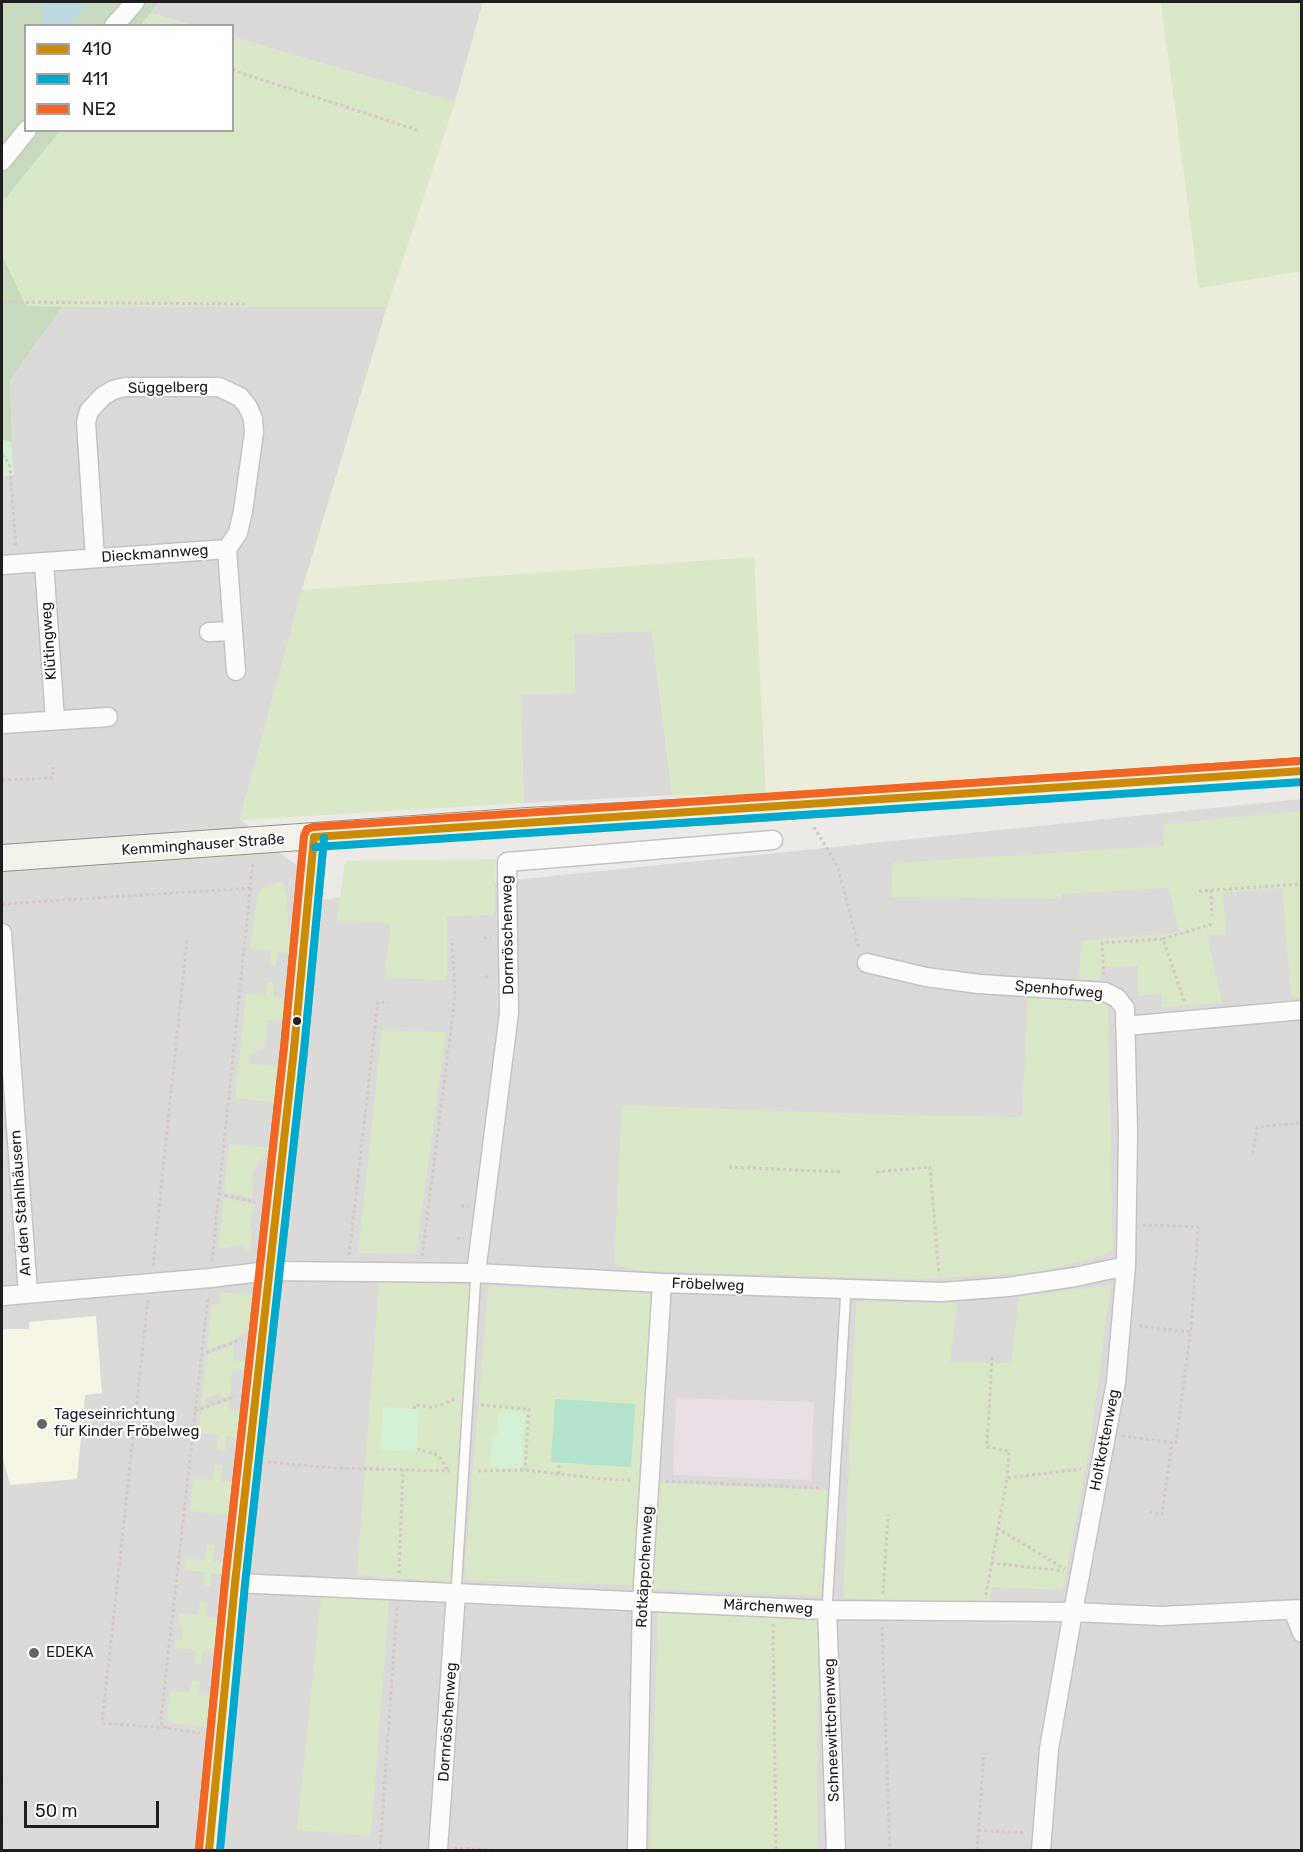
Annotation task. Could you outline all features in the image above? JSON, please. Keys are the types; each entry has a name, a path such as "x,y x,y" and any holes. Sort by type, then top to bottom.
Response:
{"main road":[{"name":"Kemminghauser Straße","path":"2,858 1302,771"},
{"path":"209,1851 248,1460 297,1021 314,837"}],"street":[{"path":"116,24 135,2"},
{"path":"2,161 25,132"},
{"name":"Süggelberg","path":"95,558 86,422 89,411 103,396 125,387 219,387 240,397 248,407 253,419 254,432 243,511 238,532 227,549"},
{"name":"Dieckmannweg","path":"10,565 227,549 236,671"},
{"name":"Klütingweg","path":"44,563 55,720"},
{"path":"209,632 233,630"},
{"path":"2,724 108,717"},
{"name":"Dornröschenweg","path":"476,1273 509,1013 507,862 773,840"},
{"name":"An den Stahlhäusern","path":"2,933 28,1293"},
{"name":"Spenhofweg","path":"867,963 926,977 979,984 1105,992 1117,998 1125,1008 1125,1026"},
{"path":"1125,1026 1302,1010"},
{"name":"Holtkottenweg","path":"1041,1851 1049,1749 1116,1382 1126,1266 1128,1133 1125,1026"},
{"name":"Fröbelweg","path":"2,1296 269,1271 476,1273 662,1283 941,1292 1008,1287 1075,1277 1126,1266"},
{"name":"Rotkäppchenweg","path":"637,1851 642,1600 662,1283"},
{"name":"Märchenweg","path":"235,1583 827,1610 1073,1612 1161,1616 1297,1610"},
{"name":"Dornröschenweg","path":"438,1849 456,1593"},
{"name":"Schneewittchenweg","path":"827,1610 836,1851"},
{"path":"1297,1610 1302,1633"}],"lane":[{"path":"456,1593 476,1273"},
{"path":"827,1610 846,1289"}],"path":[{"path":"234,71 420,131"},
{"path":"2,302 248,304"},
{"path":"2,455 10,467 10,565"},
{"path":"2,780 53,778 53,767"},
{"path":"814,827 838,867 861,957 867,963"},
{"path":"1198,891 1302,884"},
{"path":"2,904 251,888"},
{"path":"1210,890 1212,916"},
{"path":"1105,992 1102,943 1163,939 1212,924"},
{"path":"152,1274 187,939"},
{"path":"420,1273 453,1014 452,939"},
{"path":"1163,939 1183,996 1187,1020"},
{"path":"347,1272 378,1002 388,1003"},
{"path":"1253,1153 1257,1127 1302,1123"},
{"path":"729,1167 842,1172"},
{"path":"876,1172 930,1167 941,1292"},
{"path":"219,1194 276,1207"},
{"path":"1106,1434 1176,1443 1190,1332 1198,1227 1126,1224"},
{"path":"148,1291 102,1723 167,1728 220,1736"},
{"path":"1140,1326 1190,1332"},
{"path":"201,1355 262,1332"},
{"path":"982,1612 1009,1450 987,1447 992,1357"},
{"path":"195,1411 256,1388"},
{"path":"414,1409 415,1406 441,1405 457,1397 529,1409 525,1470"},
{"path":"1149,1512 1162,1514 1172,1442"},
{"path":"417,1449 438,1455 448,1471"},
{"path":"248,1460 333,1468 463,1472 525,1470 650,1481 835,1488"},
{"path":"559,1474 560,1463"},
{"path":"1006,1478 1100,1466"},
{"path":"380,1851 398,1591 403,1470"},
{"path":"888,1515 881,1611 890,1851"},
{"path":"991,1563 1069,1571 997,1528"},
{"path":"773,1608 776,1851"},
{"path":"977,1851 984,1753"},
{"path":"978,1830 1031,1834"},
{"path":"438,1849 494,1851"}],"shaded area":[{"path":"159,2 483,2 455,102 234,37 234,24 188,24 150,13"},
{"path":"62,307 387,307 302,590 240,819 285,857 311,875 309,901 1301,799 1301,1850 2,1850 2,443 12,442 10,380"},
{"path":"652,631 672,795 524,803 520,694 575,693 574,634"},
{"path":"75,726 78,765 34,768 33,743 5,744 4,730"},
{"path":"1283,888 1286,930 1226,935 1223,893"},
{"path":"250,949 271,951 270,966 277,952 291,954 290,999 272,997 274,983 268,982 266,996 246,994"},
{"path":"384,978 447,980 446,1032 382,1030"},
{"path":"268,1019 287,1022 282,1062 277,1067 248,1064 249,1056 265,1047"},
{"path":"234,1098 278,1103 273,1148 229,1144"},
{"path":"73,1301 74,1314 2,1320 2,1306"},
{"name":"Tageseinrichtung für Kinder Fröbelweg","path":"96,1316 102,1393 85,1395 77,1479 10,1485 2,1454 3,1329 29,1329 29,1322"},
{"path":"251,1341 250,1362 233,1360 234,1345"},
{"path":"232,1369 249,1371 245,1412 228,1411"},
{"path":"676,1398 814,1402 811,1480 673,1475"},
{"path":"282,1411 308,1413 303,1456 278,1454"},
{"path":"198,1433 219,1435 217,1449 226,1436 242,1438 237,1483 221,1481 222,1465 213,1480 193,1478"},
{"path":"190,1511 233,1516 228,1563 213,1561 214,1545 205,1560 185,1558"},
{"path":"184,1570 204,1572 203,1586 210,1586 211,1573 227,1575 223,1618 207,1617 208,1603 200,1602 199,1615 179,1613"},
{"path":"991,1587 1063,1590 1059,1602 1055,1603 989,1603"},
{"path":"175,1648 195,1650 201,1664 203,1651 218,1652 214,1696 199,1694 192,1680 190,1693 170,1691"},
{"path":"32,1758 100,1764 94,1817 83,1816 79,1850 2,1850 8,1776"},
{"path":"297,1830 371,1836 370,1850 295,1850"}],"green space":[{"path":"2,2 159,2 142,24 24,24 24,132 59,132 2,203"},
{"path":"483,2 1161,2 1199,288 1301,271 1301,771 930,796 766,795 754,557 302,590 387,307 455,102"},
{"path":"1161,2 1301,2 1301,271 1199,288"},
{"path":"150,13 188,24 142,24"},
{"path":"234,37 455,102 387,307 26,307 2,255 2,203 59,132 234,132"},
{"path":"2,255 26,306 62,307 10,380 12,442 2,443"},
{"path":"2,439 11,442 14,475 2,476"},
{"path":"754,557 766,795 672,795 652,631 574,634 575,693 520,694 524,803 240,820 302,590"},
{"path":"1301,811 1301,996 1291,997 1282,888 1223,893 1226,935 1207,934 1222,1003 1162,1007 1161,994 1138,996 1138,966 1101,967 1100,980 1079,980 1081,941 1179,932 1169,888 1062,894 1061,899 891,897 893,863 1164,846 1163,824"},
{"path":"496,859 494,915 447,916 447,980 384,978 391,923 337,921 345,861"},
{"path":"282,881 286,892 291,954 278,952 276,966 270,966 271,951 250,949 257,896 264,887"},
{"path":"267,982 274,983 273,997 290,999 287,1022 268,1020 265,1047 249,1056 248,1063 277,1067 278,1061 282,1062 278,1103 235,1098 246,994 266,996"},
{"path":"1028,993 1091,997 1108,1004 1113,1250 1104,1255 1039,1272 918,1279 643,1271 614,1265 622,1105 894,1115 1022,1117"},
{"path":"382,1030 446,1032 416,1254 358,1253"},
{"path":"229,1144 273,1148 256,1164 252,1198 224,1192"},
{"path":"224,1198 255,1204 254,1212 251,1213 250,1228 253,1229 248,1255 243,1244 218,1249"},
{"path":"379,1282 470,1285 450,1582 357,1575"},
{"path":"1111,1285 1088,1457 1063,1590 992,1587 989,1603 843,1598 856,1302 957,1303 950,1362 1011,1363 1019,1297"},
{"path":"488,1286 661,1294 633,1585 464,1580"},
{"path":"220,1292 254,1295 253,1331 242,1333 235,1340 207,1350 212,1304 219,1305"},
{"path":"234,1345 233,1360 250,1362 249,1371 232,1369 230,1396 223,1398 219,1394 206,1398 205,1405 201,1406 207,1355"},
{"path":"555,1399 635,1404 631,1467 551,1462"},
{"path":"229,1401 229,1411 245,1412 242,1438 227,1436 225,1451 217,1450 219,1435 198,1433 201,1410"},
{"path":"383,1407 419,1409 417,1452 380,1450"},
{"path":"498,1411 522,1412 525,1415 522,1468 490,1467 492,1437 497,1437"},
{"path":"215,1464 223,1465 221,1481 237,1483 233,1516 190,1511 193,1478 213,1480"},
{"path":"659,1483 827,1490 821,1596 651,1589"},
{"path":"207,1544 215,1545 213,1561 228,1563 227,1575 211,1573 210,1586 203,1586 204,1572 184,1570 185,1558 205,1560"},
{"path":"321,1597 389,1600 371,1836 297,1830"},
{"path":"200,1602 208,1603 207,1617 223,1618 218,1652 203,1651 201,1664 194,1664 195,1650 175,1648 175,1640 182,1639 183,1626 178,1624 179,1613 198,1615"},
{"path":"658,1612 819,1616 817,1850 650,1850"},
{"path":"192,1680 200,1681 199,1694 214,1696 211,1727 169,1721 167,1716 170,1691 190,1693"}],"water":[{"path":"45,2 86,2 84,9 70,24 40,24"}],"transit line":[{"name":"NE2","path":"199,1849 225,1582 284,1048 304,836 307,829 1301,761"},
{"name":"410","path":"314,837 1302,771"},
{"name":"411","path":"315,847 1302,782"},
{"name":"410","path":"209,1850 235,1583 294,1049 314,837"},
{"name":"411","path":"220,1850 245,1584 304,1050 324,838"}],"place":[{"name":"Tageseinrichtung für Kinder Fröbelweg","path":"42,1424"},
{"name":"EDEKA","path":"34,1653"}]}
